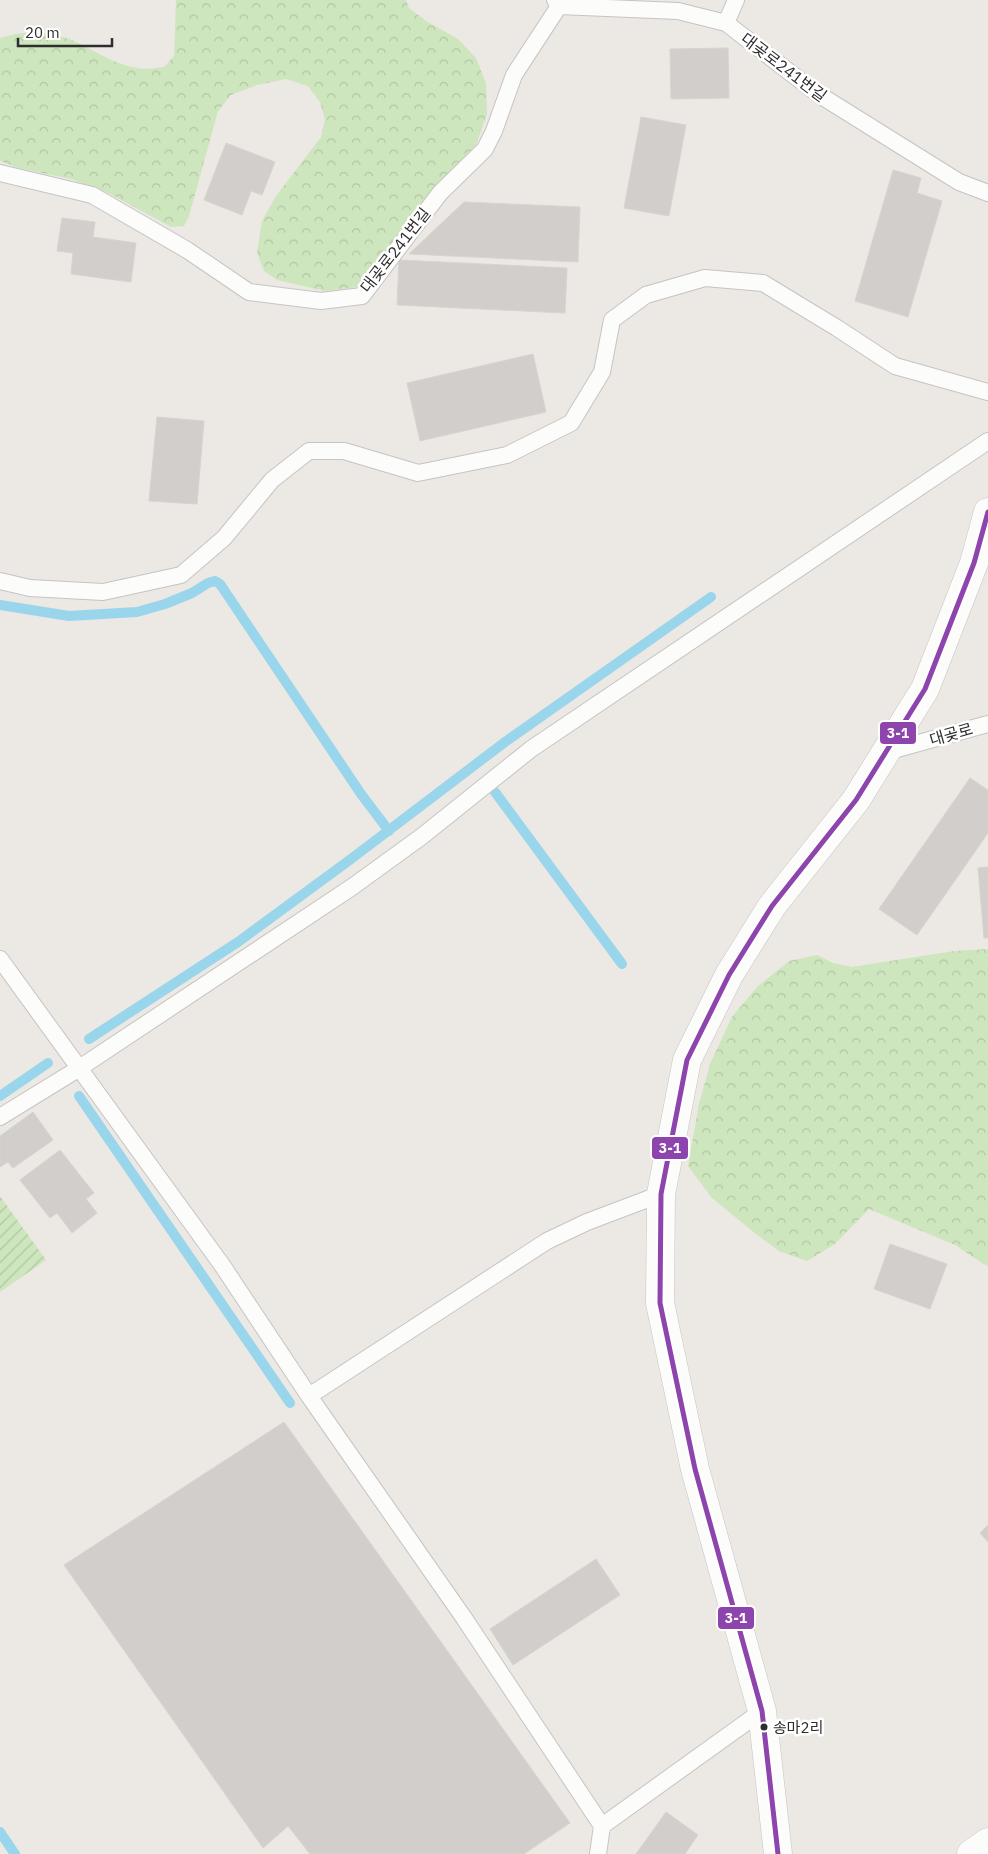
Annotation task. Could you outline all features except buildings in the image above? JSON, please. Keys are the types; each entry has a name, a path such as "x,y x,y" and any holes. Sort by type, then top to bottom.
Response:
{"street":[{"name":"대곶로","path":"778,1854 762,1711 695,1469 660,1303 660,1194 687,1060 729,975 772,906 856,800 925,689 974,563 988,512"},
{"path":"972,1854 988,1842"}],"lane":[{"path":"726,23 736,0"},
{"name":"대곶로241번길","path":"0,173 92,195 187,250 249,292 321,300 362,296 440,193 484,149 494,131 514,75 557,3 678,11 726,23 818,94 959,182 988,193"},
{"path":"0,581 30,588 104,592 181,575 224,538 272,480 309,452 344,452 418,473 507,455 571,423 602,372 612,320 646,295 704,278 763,283 895,366 988,392"},
{"path":"0,1117 78,1069 352,888 421,837 531,748 988,441"},
{"name":"대곶로","path":"886,752 988,724"},
{"path":"0,959 222,1266 309,1396 464,1618 602,1826 598,1854"},
{"path":"309,1396 547,1242 588,1222 660,1194"},
{"path":"602,1826 762,1711"}],"green space":[{"path":"176,0 406,0 409,8 426,21 458,39 476,58 486,83 487,114 476,145 435,186 357,287 325,291 277,280 264,271 257,253 262,221 276,196 321,137 325,120 320,102 308,86 286,79 257,85 231,95 218,111 189,216 184,226 171,227 110,194 71,179 18,168 0,161 0,38 25,33 52,34 69,39 128,66 143,69 164,67 174,56"},
{"path":"988,949 988,1266 955,1245 869,1209 835,1244 807,1261 779,1251 712,1198 688,1166 699,1104 710,1064 732,1017 757,987 789,961 817,955 833,963 852,967 954,951"},
{"path":"0,1196 46,1260 0,1292"}],"waterway":[{"path":"0,605 69,616 137,612 165,604 215,581 220,584 361,794 389,831"},
{"path":"89,1039 238,942 505,742 711,597"},
{"path":"495,792 622,964"},
{"path":"0,1096 48,1063"},
{"path":"79,1096 290,1403"},
{"path":"0,1832 15,1854"}],"transit line":[{"name":"3-1","path":"778,1854 762,1711 695,1469 660,1303 661,1194 687,1060 729,975 772,906 856,800 925,689 974,563 988,512"}],"place":[{"name":"송마2리","path":"764,1727"}]}
